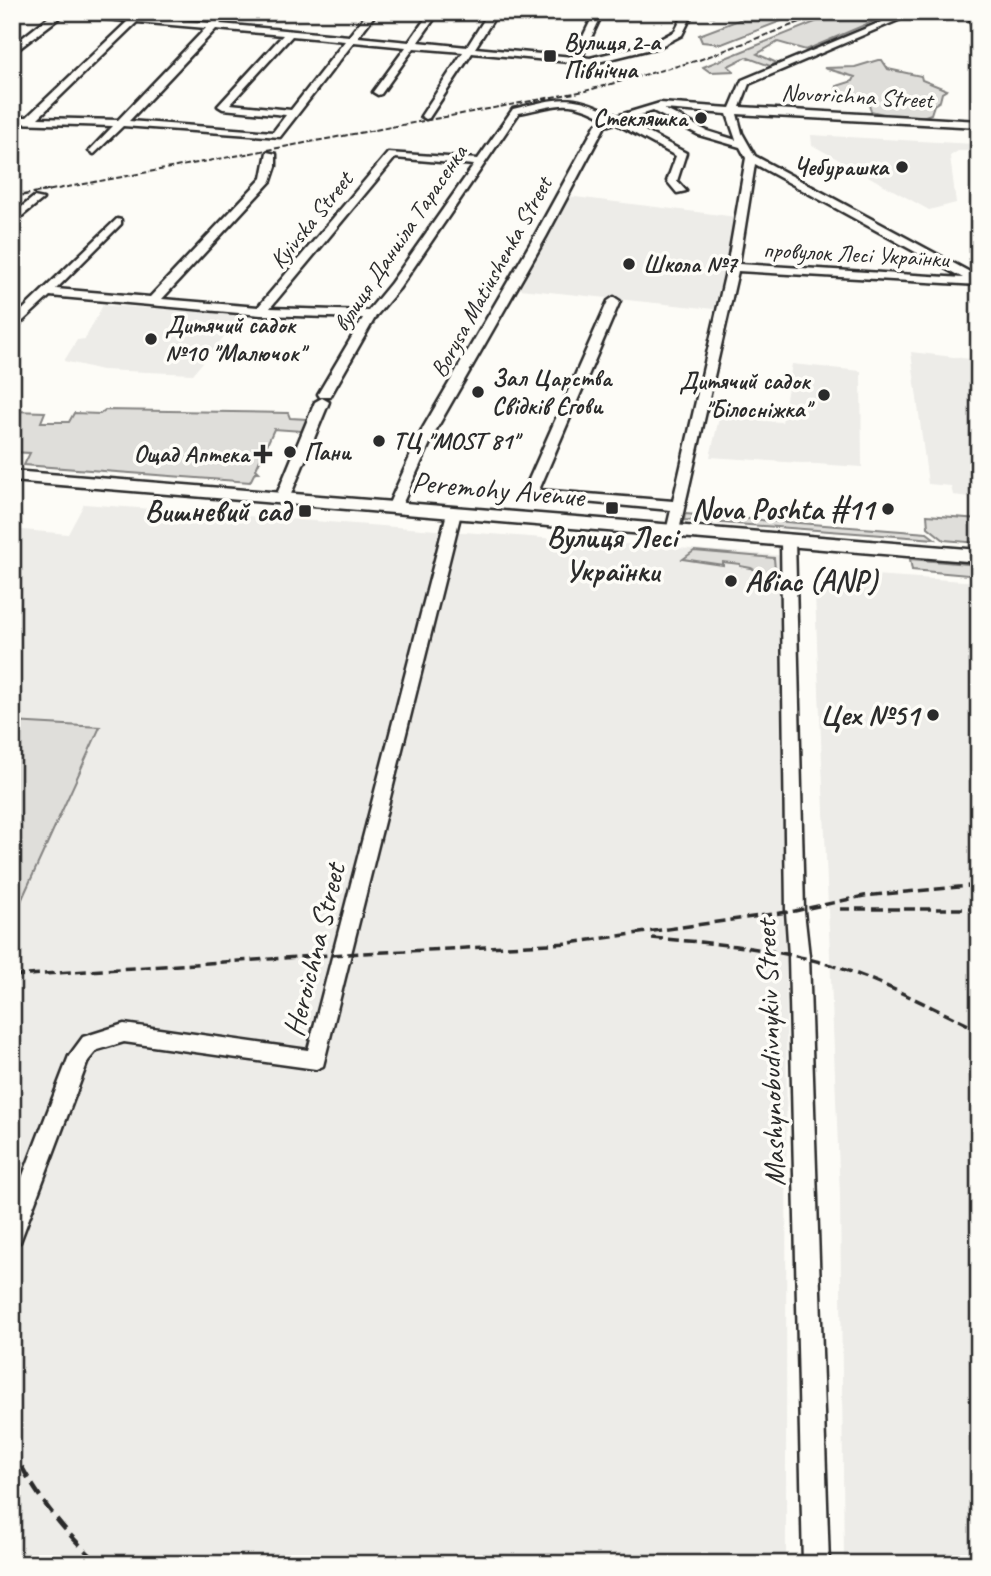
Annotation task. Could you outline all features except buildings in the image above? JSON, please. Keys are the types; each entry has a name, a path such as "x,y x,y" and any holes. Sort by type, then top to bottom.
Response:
{"main road":[{"name":"Peremohy Avenue","path":"12,476 979,556"}],"street":[{"path":"12,51 60,12 590,61 656,45 679,33 689,12"},
{"path":"32,118 141,12"},
{"path":"94,151 227,12"},
{"path":"12,120 32,118 122,123 276,135 373,12"},
{"path":"378,92 435,12"},
{"path":"426,116 494,12"},
{"path":"576,60 599,12"},
{"path":"696,12 731,12"},
{"path":"913,12 745,82 740,90 737,107 733,111 737,133 751,158 978,282"},
{"path":"972,12 979,37"},
{"path":"289,34 223,106 293,113"},
{"name":"вулиця Даниіла Тарасенка","path":"282,499 324,398 371,314 395,286 516,111 572,100 587,104 617,119"},
{"path":"658,107 703,133 743,145"},
{"name":"Novorichna Street","path":"658,107 979,124"},
{"name":"Borysa Matiushenka Street","path":"394,508 430,428 540,237 601,124 658,107"},
{"path":"617,119 682,155 672,181 681,191"},
{"path":"153,301 267,178 271,154"},
{"name":"Kyivska Street","path":"261,311 392,155 479,162"},
{"path":"673,532 733,267 751,158"},
{"path":"12,222 38,199"},
{"path":"12,327 117,222"},
{"name":"провулок Лесі Українки","path":"733,267 978,282"},
{"path":"48,292 261,311 371,314"},
{"path":"614,302 530,493 678,506"},
{"name":"Heroichna Street","path":"12,1234 79,1056 90,1043 124,1033 316,1060 454,513"},
{"name":"Mashynobudivnykiv Street","path":"788,539 795,911 799,957 816,1564"}],"shaded area":[{"path":"760,12 804,12 722,44 702,42 699,35"},
{"path":"840,12 895,12 806,50 778,42 757,54 777,63 770,66 746,57 728,66 734,71 710,72 703,67"},
{"path":"882,60 888,69 921,76 922,80 947,90 934,105 931,114 908,118 871,111 867,100 842,95 836,91 837,86 853,81 855,77 824,68 855,67"},
{"name":"Чебурашка","path":"811,135 974,144 977,151 958,151 950,156 956,203 929,210 812,145"},
{"name":"Школа №7","path":"567,196 737,217 714,309 520,289"},
{"name":"Дитячий садок №10 \"Малючок\"","path":"103,305 242,315 193,374 102,370 64,361 77,340 85,339"},
{"path":"911,352 979,360 979,498 953,495 951,486 928,484"},
{"name":"Дитячий садок \"Білосніжка\"","path":"792,364 861,371 862,467 710,457 719,418 782,422"},
{"path":"105,410 288,413 290,418 307,419 302,431 274,429 256,469 259,472 255,472 250,482 24,465 30,453 12,452 12,411 45,412 41,422 69,422 74,413 100,414"},
{"path":"84,504 787,556 786,1564 12,1564 12,529 68,534"},
{"path":"685,514 927,533 935,539 684,520"},
{"path":"927,515 979,519 979,543 944,540 928,527"},
{"path":"694,551 774,558 776,582 740,564 723,562 723,565 683,559"},
{"path":"910,559 979,565 979,576 912,570"},
{"path":"814,571 979,582 979,1564 844,1564 840,1195"},
{"path":"12,722 100,727 12,921"}],"railway":[{"path":"41,192 585,91 699,60 827,12"},
{"path":"12,197 51,190"},
{"path":"12,976 345,954 569,943 795,911 864,896 979,885"},
{"path":"840,909 979,909"},
{"path":"652,938 745,947 792,955 837,967 873,980 979,1030"},
{"path":"12,1448 50,1510 73,1538 100,1564"}],"place":[{"name":"Вулиця 2-а Північна","path":"550,56"},
{"name":"Стекляшка","path":"701,118"},
{"name":"Чебурашка","path":"902,167"},
{"name":"Школа №7","path":"629,264"},
{"name":"Дитячий садок №10 \"Малючок\"","path":"151,339"},
{"name":"Зал Царства Свідків Єгови","path":"478,392"},
{"name":"Дитячий садок \"Білосніжка\"","path":"824,395"},
{"name":"ТЦ \"MOST 81\"","path":"379,441"},
{"name":"Пани","path":"290,452"},
{"name":"Ощад Аптека","path":"263,454"},
{"name":"Вулиця Лесі Українки","path":"612,508"},
{"name":"Nova Poshta #11","path":"888,509"},
{"name":"Вишневий сад","path":"305,511"},
{"name":"Авіас (ANP)","path":"731,581"},
{"name":"Цех №51","path":"933,715"}]}
